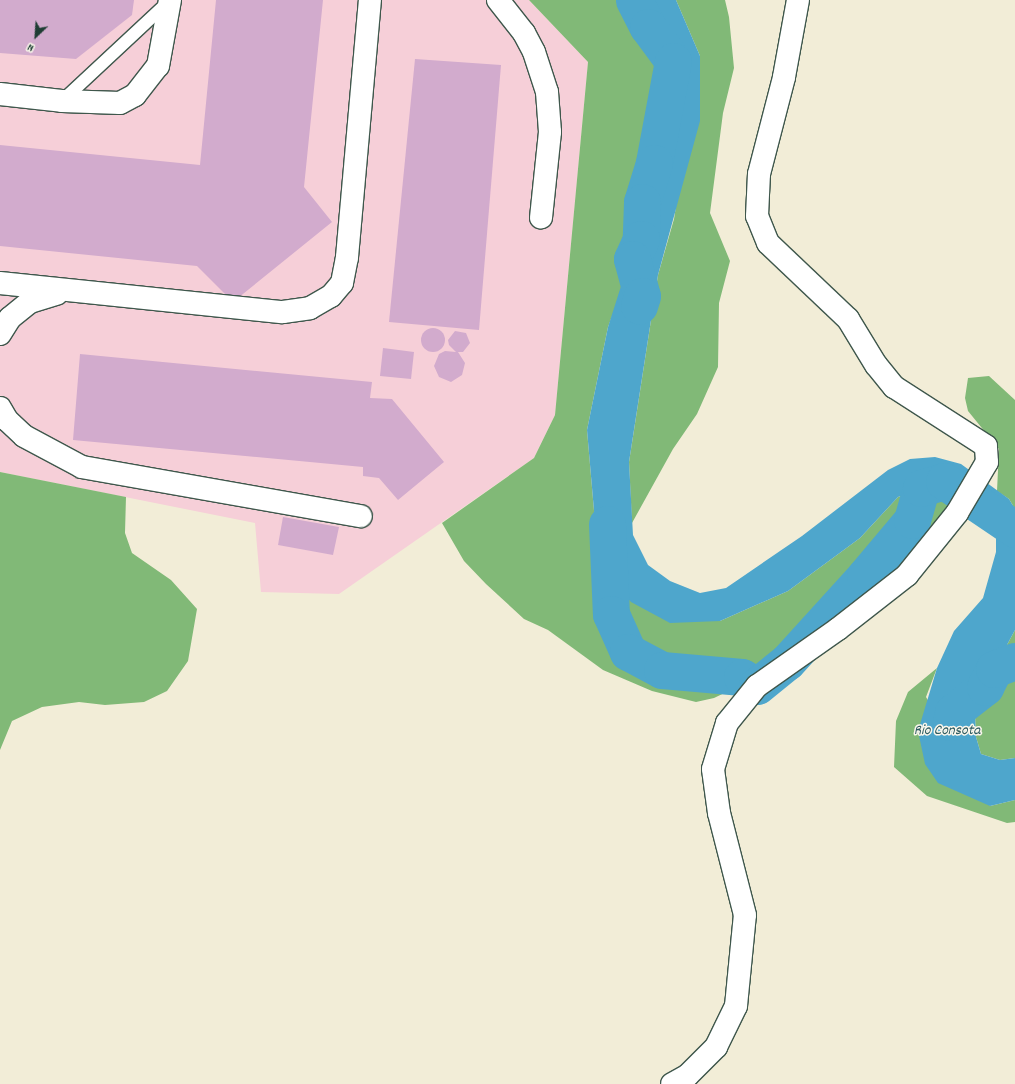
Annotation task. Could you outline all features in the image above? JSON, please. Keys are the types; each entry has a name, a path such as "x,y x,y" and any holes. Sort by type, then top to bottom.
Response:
{"street":[{"path":"0,94 62,101 120,103 136,95 158,66 170,0"},
{"path":"0,283 67,292 283,312 310,308 331,296 342,283 347,257 370,0"},
{"path":"498,0 527,39 542,72 547,92 550,132 541,218"},
{"path":"672,1084 688,1075 716,1047 736,1006 746,915 719,813 713,769 727,723 757,686 838,630 906,575 957,513 987,462 986,446 894,387 876,365 848,319 768,243 757,216 759,174 784,76 798,0"},
{"path":"0,334 10,318 30,302 67,292"},
{"path":"0,408 7,420 24,436 82,467 361,516"}],"lane":[{"path":"62,101 170,0"}],"shaded area":[{"path":"0,0 529,0 588,62 555,415 534,458 339,594 261,592 255,523 0,472"}],"green space":[{"path":"529,0 634,0 664,65 665,94 652,209 608,327 587,430 597,545 720,621 788,591 860,538 898,497 944,481 961,487 907,575 757,686 737,687 714,698 696,702 652,691 603,670 548,630 524,619 486,584 464,561 442,523 534,458 555,415 588,62"},
{"path":"676,0 725,0 729,17 734,68 723,113 710,213 730,261 719,303 718,367 697,414 673,449 632,523 629,462 658,275 674,219 700,56"},
{"path":"989,376 1015,400 1015,509 1009,499 997,491 999,449 968,411 965,398 968,378"},
{"path":"0,472 126,497 125,533 132,553 171,580 197,609 188,661 167,691 144,702 105,705 79,702 42,707 12,721 0,750"},
{"path":"1015,630 1015,758 1000,760 981,754 976,737 975,714 994,669"},
{"path":"937,668 926,697 990,806 1015,800 1015,822 1007,823 927,796 894,767 896,721 908,692"}],"water":[{"name":"Rio Consota","path":"634,0 676,0 700,56 700,121 658,275 629,462 633,535 648,565 670,581 700,593 726,588 802,536 888,470 910,459 935,457 961,464 1009,499 1015,509 1015,630 994,669 975,714 976,737 981,754 1000,760 1015,758 1015,800 990,806 938,783 925,764 918,731 937,668 954,631 983,598 996,552 996,522 961,487 944,481 898,497 860,538 788,591 720,621 670,623 631,602 609,576 597,545 587,430 608,327 622,283 652,209 665,94 664,65"}],"building":[{"path":"0,0 134,0 132,15 76,59 0,53"},
{"path":"216,0 323,0 304,187 332,222 233,302 197,266 0,246 0,145 200,165"},
{"path":"415,59 501,65 479,330 389,322"},
{"path":"433,328 438,329 444,335 444,345 438,351 433,352 428,351 422,345 421,340 422,335 428,329"},
{"path":"455,331 466,333 470,343 463,352 458,352 465,363 462,375 451,382 439,377 434,366 439,354 445,351 456,352 449,345 448,340"},
{"path":"383,348 414,352 411,379 380,376"},
{"path":"80,354 372,382 370,398 392,399 444,462 398,500 379,478 363,476 363,467 73,440"},
{"path":"283,517 339,527 333,555 278,545"}],"waterway":[{"path":"634,0 648,27 673,61 654,163 642,202 641,239 632,259 642,296 639,306"},
{"path":"607,524 611,614 628,652 662,670 742,677 757,686 787,662 865,576 912,520 921,488 944,481 1015,529"},
{"path":"951,722 953,712 985,687 994,669 1015,661"}]}
